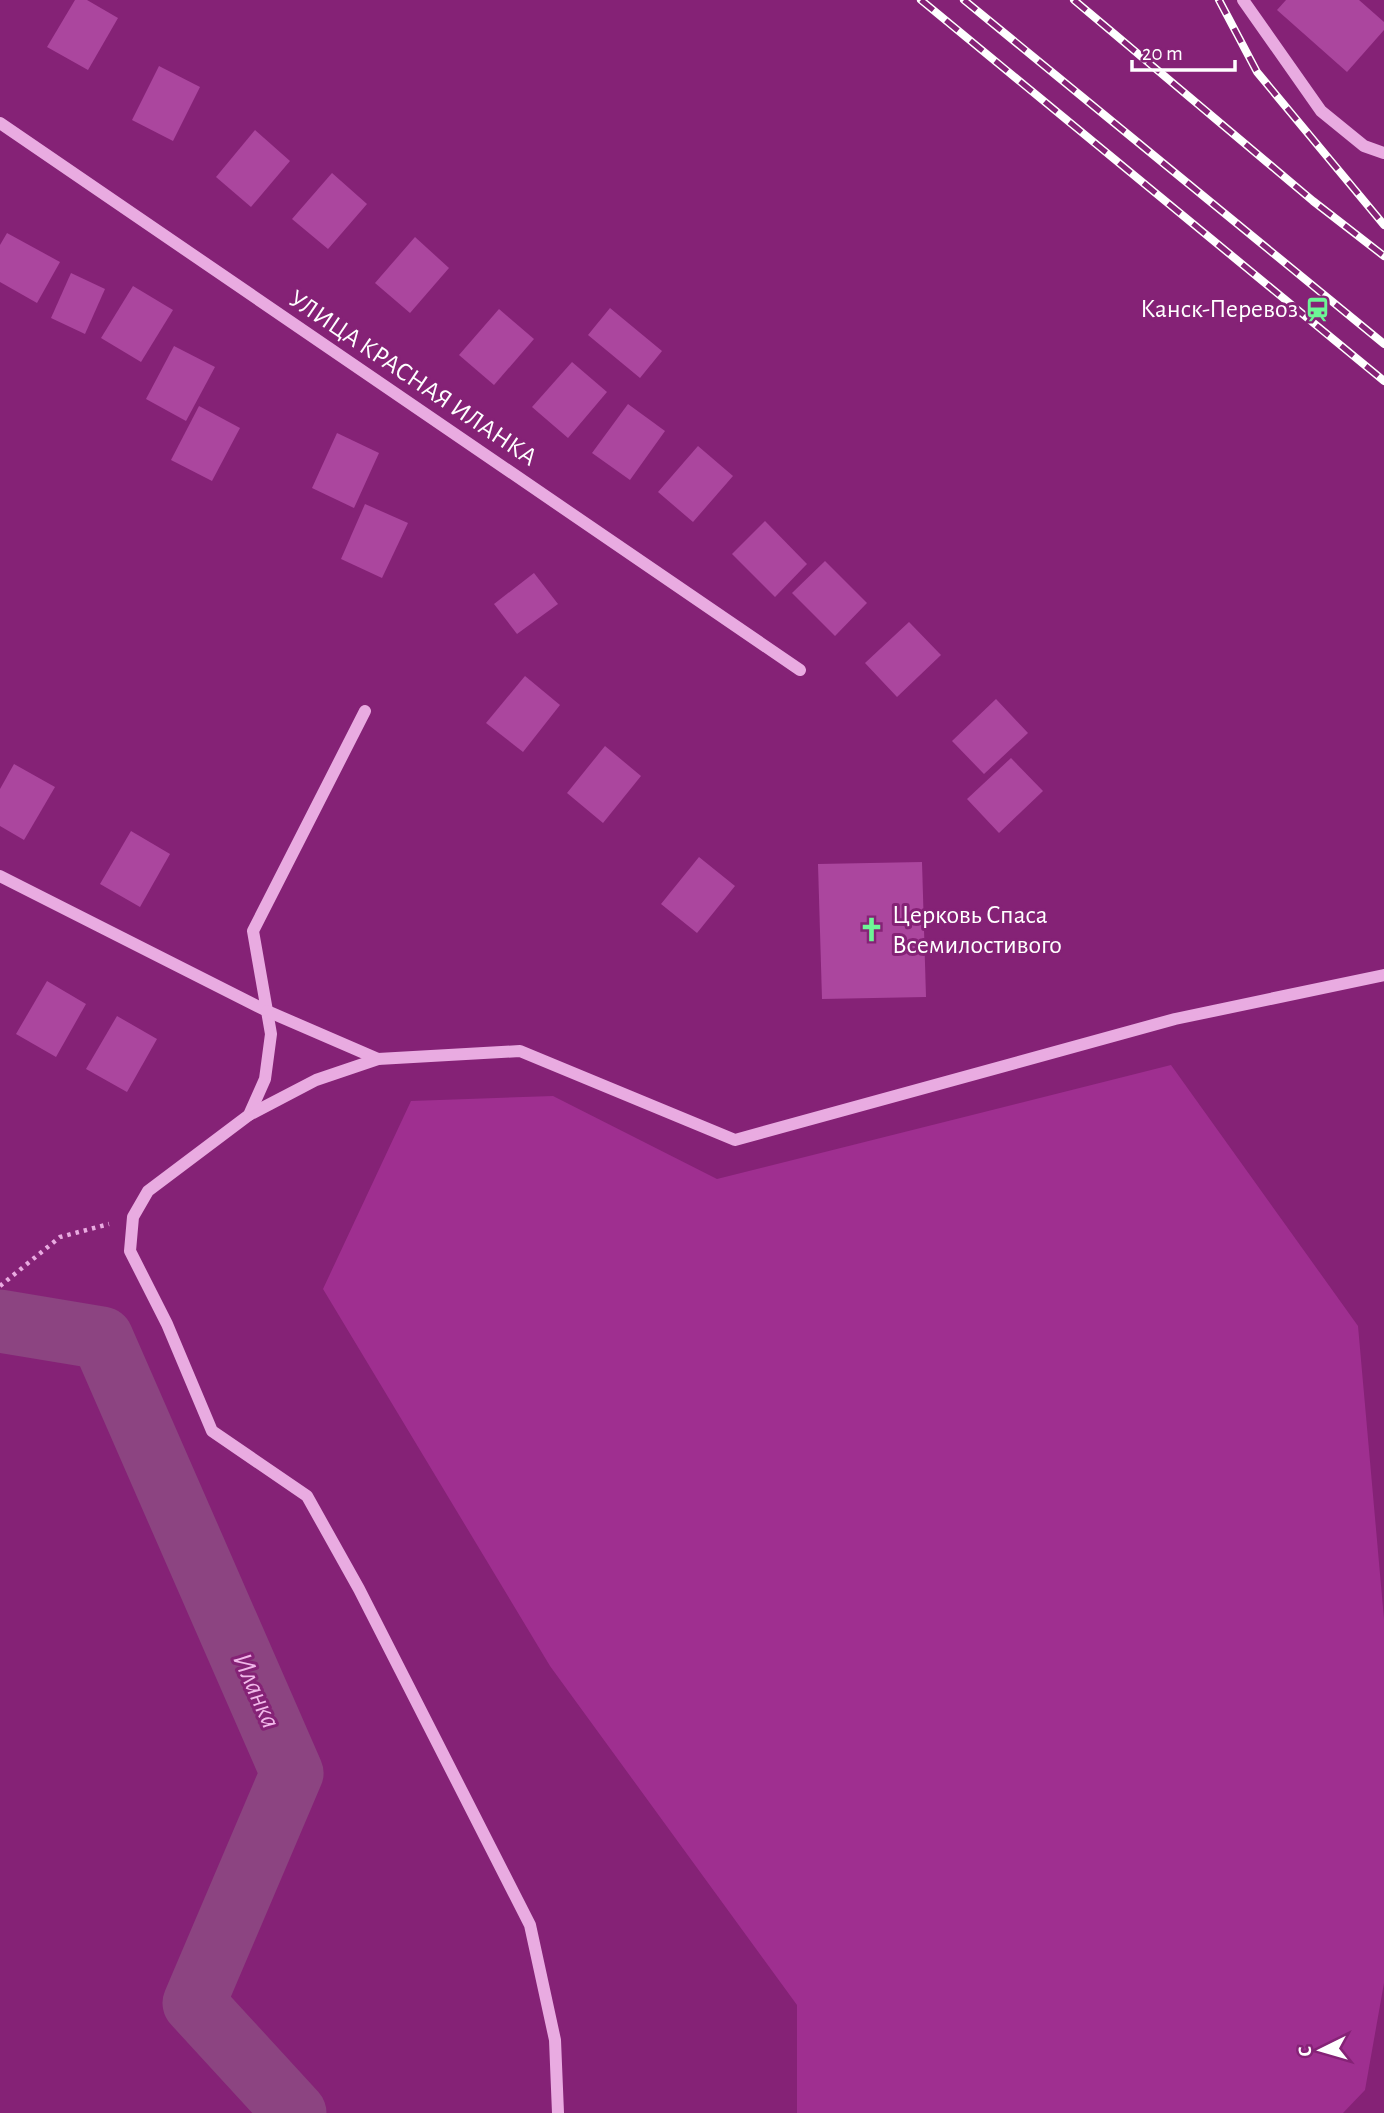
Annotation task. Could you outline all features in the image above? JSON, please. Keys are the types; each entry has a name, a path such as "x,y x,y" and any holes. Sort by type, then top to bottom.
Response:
{"street":[{"path":"1243,0 1321,111 1364,146 1384,153"},
{"name":"УЛИЦА КРАСНАЯ ИЛАНКА","path":"0,123 800,670"},
{"path":"249,1115 265,1079 271,1034 253,931 365,711"},
{"path":"0,876 267,1011 377,1059"},
{"path":"558,2113 555,2040 530,1924 359,1589 307,1496 212,1431 167,1324 130,1251 133,1217 148,1191 249,1115 316,1080 377,1059 520,1051 735,1140 1175,1019 1384,975"}],"path":[{"path":"0,1286 60,1237 133,1217"}],"shaded area":[{"path":"1171,1065 1358,1326 1384,1619 1384,1983 1365,2090 1343,2113 797,2113 797,2005 550,1666 323,1289 411,1101 553,1096 717,1179"}],"building":[{"path":"75,0 87,0 118,18 88,70 47,47"},
{"path":"1286,0 1359,0 1384,22 1384,30 1347,72 1277,10"},
{"path":"159,66 200,87 173,141 132,120"},
{"path":"255,130 290,161 251,207 216,177"},
{"path":"332,173 367,204 328,249 292,219"},
{"path":"7,233 60,262 37,303 0,282 0,245"},
{"path":"415,237 449,268 410,313 375,283"},
{"path":"71,273 105,289 85,334 51,318"},
{"path":"133,286 173,310 141,362 101,338"},
{"path":"610,308 662,351 640,378 588,335"},
{"path":"499,309 534,339 494,385 459,355"},
{"path":"174,346 215,367 186,421 146,399"},
{"path":"572,362 607,392 568,438 532,407"},
{"path":"628,404 665,431 630,480 592,453"},
{"path":"199,406 240,428 212,481 171,460"},
{"path":"337,433 379,453 354,508 312,488"},
{"path":"698,446 733,476 693,522 658,492"},
{"path":"365,504 408,523 382,578 341,559"},
{"path":"765,521 807,564 775,597 732,554"},
{"path":"825,561 867,603 835,636 792,593"},
{"path":"534,573 558,604 517,634 494,604"},
{"path":"909,622 941,655 897,697 865,663"},
{"path":"525,676 560,705 523,752 486,723"},
{"path":"996,699 1028,733 984,774 952,741"},
{"path":"605,746 641,776 603,823 567,793"},
{"path":"1011,758 1043,791 999,833 967,799"},
{"path":"14,764 55,787 24,840 0,826 0,789"},
{"path":"131,831 170,854 140,907 100,884"},
{"path":"699,857 735,886 697,933 661,904"},
{"name":"Церковь Спаса Всемилостивого","path":"922,862 926,997 822,999 818,864"},
{"path":"47,981 86,1004 56,1057 16,1034"},
{"path":"117,1016 157,1039 127,1092 86,1069"}],"waterway":[{"name":"Иланка","path":"0,1321 102,1338 292,1773 194,2003 295,2113"}],"railway":[{"path":"921,0 1384,381"},
{"path":"964,0 1384,344"},
{"path":"1074,0 1313,201 1384,256"},
{"path":"1219,0 1257,72 1384,225"}],"place":[{"name":"Канск-Перевоз","path":"1318,309"},
{"name":"Церковь Спаса Всемилостивого","path":"872,930"}]}
